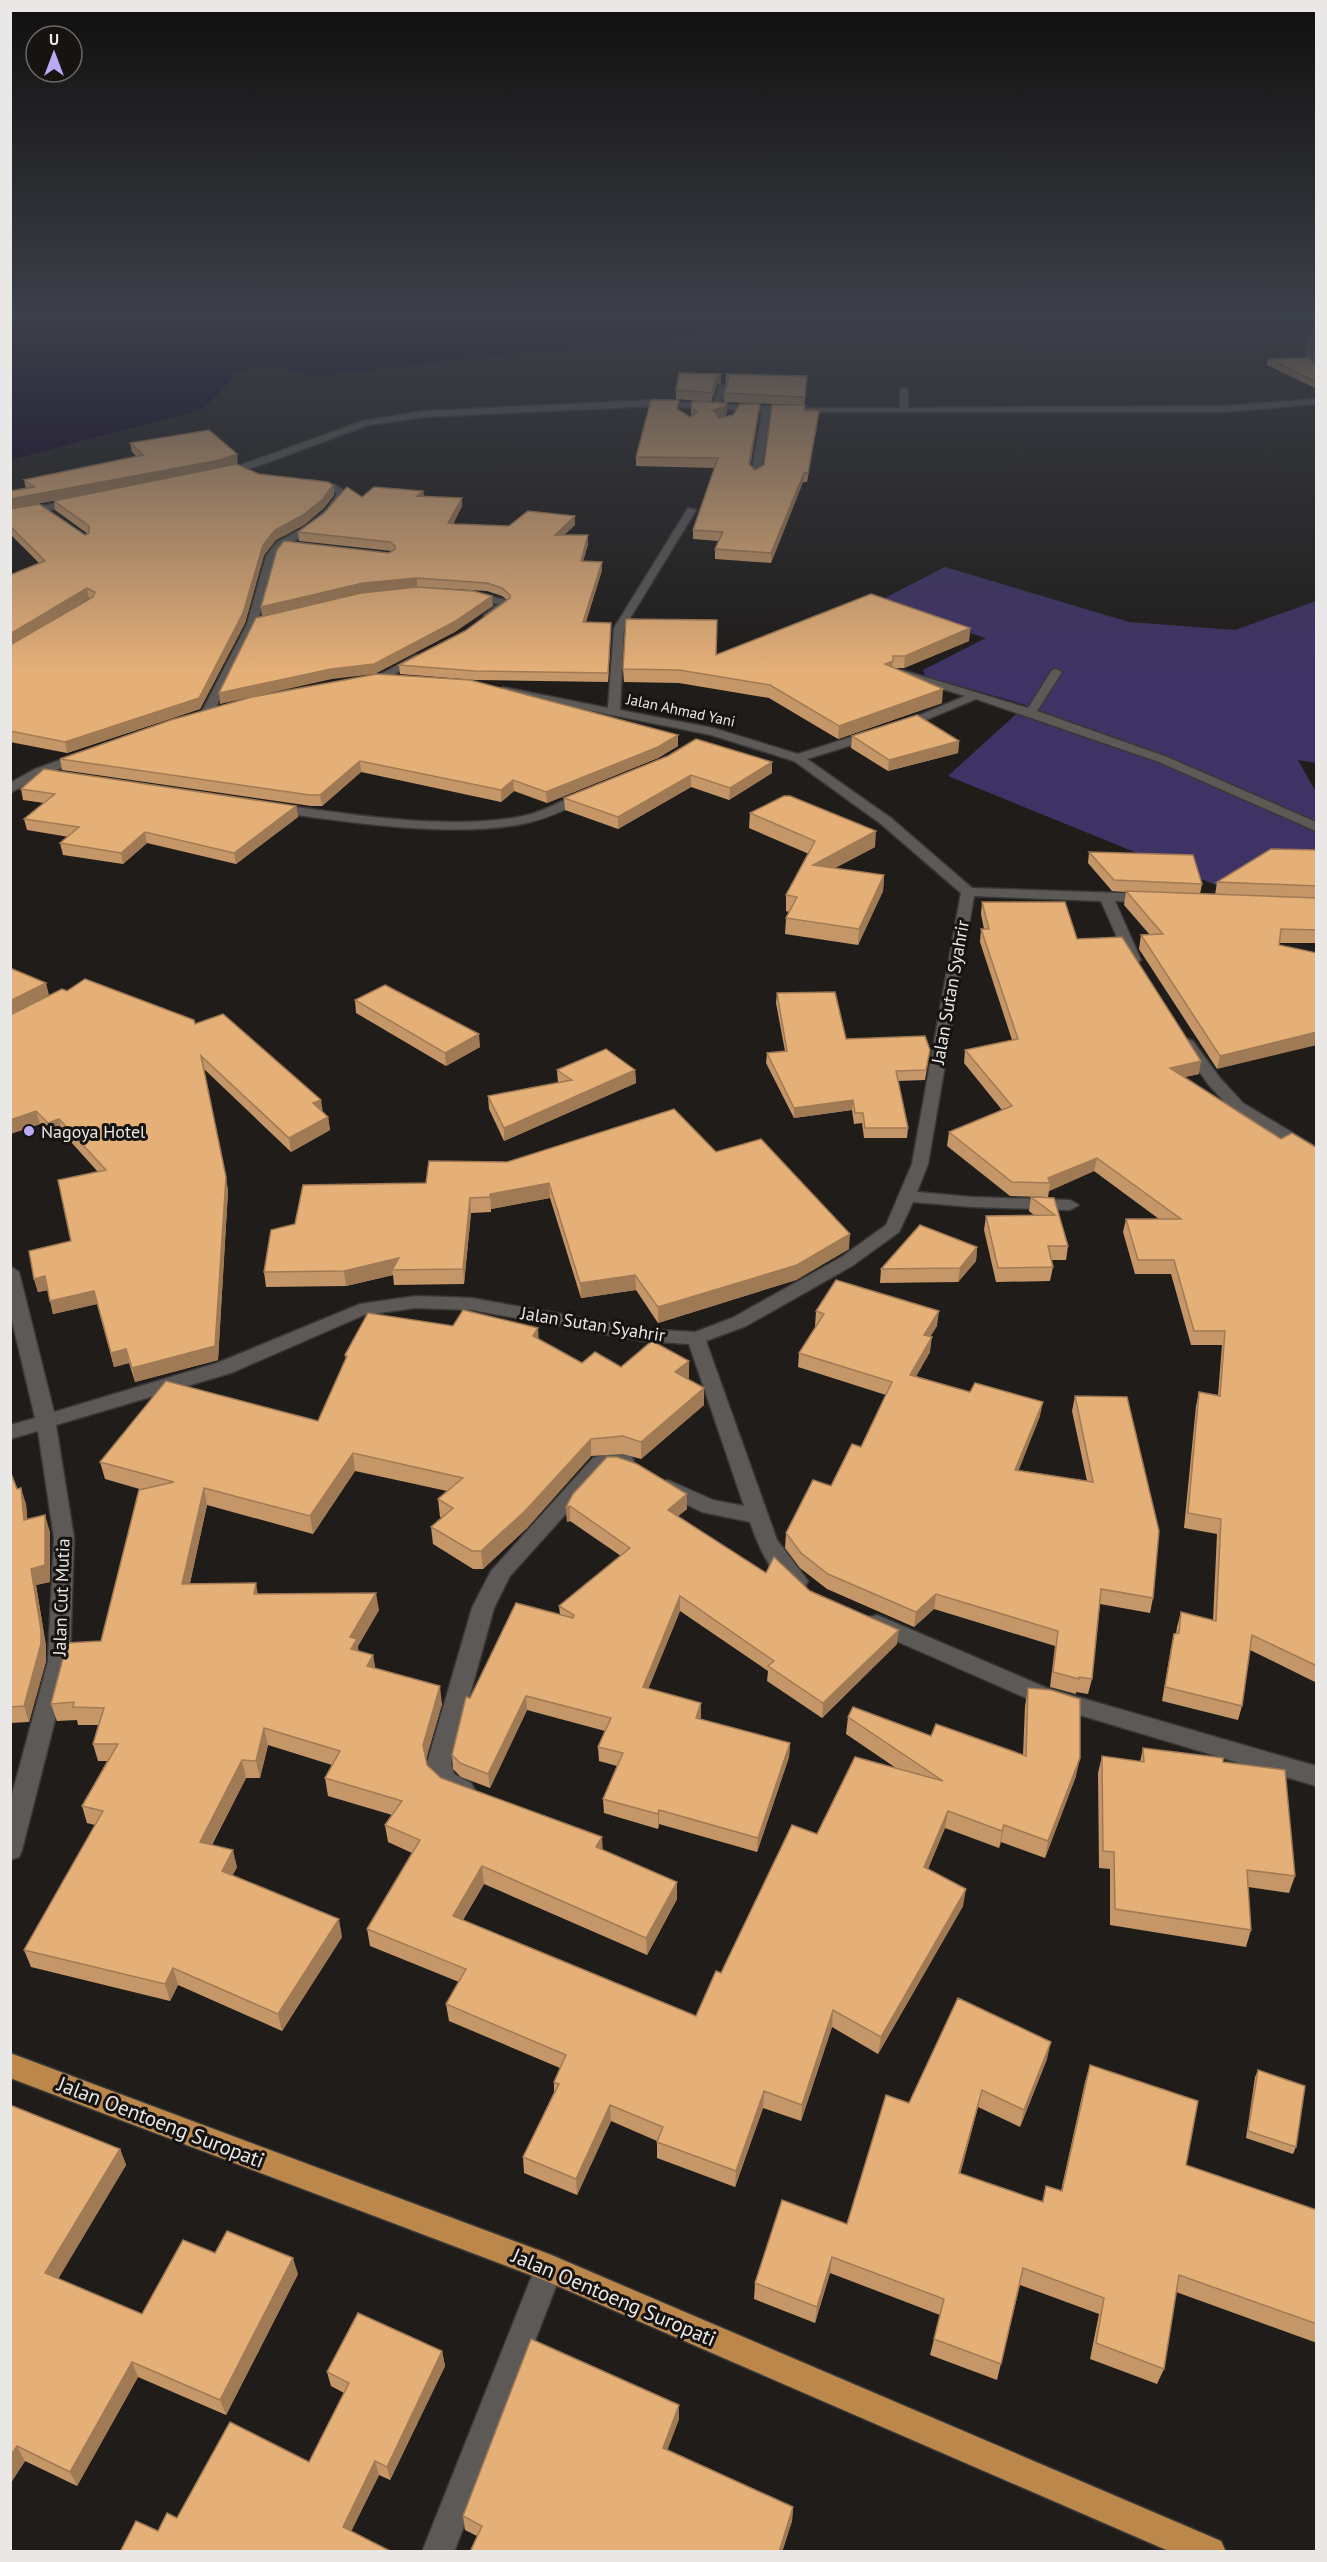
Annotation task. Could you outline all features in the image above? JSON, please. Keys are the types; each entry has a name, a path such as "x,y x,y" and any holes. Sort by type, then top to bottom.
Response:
{"main road":[{"name":"Jalan Oentoeng Suropati","path":"10,2065 549,2268 1209,2552"}],"street":[{"path":"207,477 239,470 339,433"},
{"path":"756,474 762,433"},
{"path":"239,470 252,476"},
{"path":"230,708 202,715 257,623 271,556 281,544 308,529 329,512 342,493 333,487 303,483"},
{"path":"10,514 49,512 84,502"},
{"path":"614,712 619,628 691,510"},
{"path":"281,544 301,546"},
{"path":"456,591 496,599 504,605 477,625"},
{"path":"405,679 373,679 433,650"},
{"path":"898,672 1030,712 1193,771 1317,827"},
{"path":"1030,712 1056,672"},
{"name":"Jalan Ahmad Yani","path":"493,688 713,732 798,758 886,821 968,892"},
{"path":"798,758 900,726 977,695"},
{"path":"693,744 713,732"},
{"path":"10,789 39,772 92,752"},
{"path":"39,772 61,776"},
{"path":"258,806 334,816 444,824 484,823 520,821 595,792"},
{"path":"968,892 1162,899"},
{"name":"Jalan Sutan Syahrir","path":"10,1432 224,1368 360,1310 416,1302 472,1304 643,1335 696,1338 739,1322 846,1262 893,1228 920,1164 968,892"},
{"path":"1106,897 1141,971"},
{"path":"1176,1026 1214,1081 1237,1106 1317,1154"},
{"path":"907,1196 972,1202 1070,1205"},
{"name":"Jalan Cut Mutia","path":"10,1272 46,1421 64,1538 59,1661 10,1850"},
{"path":"696,1338 766,1542 790,1576 818,1597"},
{"path":"484,1798 443,1780 439,1774 439,1763 483,1608 502,1571 600,1463 615,1459 649,1473 671,1489 700,1503 757,1516"},
{"path":"861,1615 1041,1695 1317,1776"},
{"path":"438,2552 549,2268"}],"shaded area":[{"path":"11,433 114,433 11,460"},
{"path":"945,567 1129,622 1235,630 1316,601 1316,763 1298,760 1316,792 1316,855 1223,888 948,776 1026,705 925,676 923,670 986,638 875,603"}],"building":[{"path":"193,433 212,433 237,454 220,460 10,499 10,491 34,487 24,480 143,455 130,443"},
{"path":"642,433 755,433 749,464 755,470 764,465 768,433 815,433 808,473 804,473 771,553 715,549 723,532 693,530 718,458 636,457"},
{"path":"236,464 259,474 328,482 333,485 323,499 303,515 275,530 263,545 243,613 199,698 65,742 10,731 10,645 93,597 95,592 87,588 10,634 10,575 45,561 10,526 10,509 39,504 85,535 89,533 89,526 54,501"},
{"path":"347,487 362,497 374,487 423,491 417,496 462,498 448,523 455,524 509,526 528,511 575,516 555,535 588,535 581,561 602,562 583,622 611,623 608,673 475,671 399,665 465,631 510,598 510,595 502,588 487,583 417,578 363,583 261,607 277,550 284,541 389,553 395,549 390,542 298,532 323,514"},
{"path":"417,587 473,591 492,596 454,622 374,664 331,669 219,693 256,618 361,593"},
{"path":"871,594 970,628 905,656 893,656 893,661 885,664 943,689 839,726 770,685 679,670 623,669 626,619 717,620 716,655"},
{"path":"377,674 470,680 678,735 658,747 546,792 513,780 501,790 360,761 320,795 310,795 60,759 171,720 252,697"},
{"path":"917,715 959,741 889,760 852,736"},
{"path":"696,739 772,762 730,788 691,775 618,817 564,798 668,756"},
{"path":"44,769 296,806 234,853 145,832 121,853 60,843 79,827 24,819 55,794 21,789"},
{"path":"784,796 790,796 876,831 813,865 884,875 859,929 786,918 797,897 786,895 815,841 750,813"},
{"path":"1271,849 1317,850 1317,886 1217,882"},
{"path":"1089,852 1193,855 1202,884 1114,880"},
{"path":"1126,891 1317,898 1317,930 1281,929 1279,945 1317,953 1317,1032 1220,1056 1141,935 1163,934"},
{"path":"982,902 1065,902 1077,939 1122,937 1201,1061 1170,1068 1281,1139 1292,1133 1317,1148 1317,1666 1252,1635 1242,1706 1165,1687 1174,1634 1179,1633 1181,1612 1216,1621 1221,1519 1188,1513 1199,1392 1220,1396 1225,1331 1194,1331 1174,1260 1138,1260 1126,1219 1181,1219 1097,1158 1048,1178 1050,1183 1012,1182 949,1132 1012,1106 965,1050 1018,1039 981,929 989,929"},
{"path":"10,968 46,983 10,1001"},
{"path":"85,979 194,1020 195,1024 223,1014 321,1100 313,1103 328,1117 289,1138 201,1056 226,1177 215,1346 132,1368 126,1349 111,1353 94,1291 50,1301 45,1276 34,1279 29,1251 71,1241 58,1180 106,1170 59,1119 48,1123 36,1111 10,1120 10,1015 62,989 67,991"},
{"path":"385,985 479,1034 445,1053 355,1000"},
{"path":"835,992 846,1039 925,1036 930,1050 926,1070 896,1071 908,1128 865,1128 863,1113 855,1113 853,1100 794,1108 767,1053 787,1051 777,993"},
{"path":"606,1049 635,1070 504,1128 488,1096 572,1080 557,1070"},
{"path":"674,1109 716,1152 761,1139 850,1234 797,1265 658,1307 635,1275 580,1283 549,1183 490,1194 490,1197 470,1198 463,1269 392,1270 399,1258 344,1271 264,1272 271,1230 295,1224 303,1185 426,1183 429,1161 507,1162"},
{"path":"1031,1197 1054,1198 1068,1246 1048,1246 1053,1267 998,1268 986,1216 1055,1215"},
{"path":"920,1225 977,1247 960,1268 881,1269"},
{"path":"836,1280 939,1311 924,1335 932,1337 910,1375 970,1392 975,1383 1043,1402 1015,1470 1093,1482 1075,1396 1127,1397 1159,1531 1153,1598 1101,1589 1092,1679 1079,1677 1079,1679 1053,1672 1058,1631 936,1594 916,1612 828,1574 801,1553 786,1533 813,1480 831,1486 852,1444 861,1447 892,1382 799,1353 824,1314 816,1311"},
{"path":"463,1310 538,1328 533,1336 582,1363 595,1352 621,1367 652,1341 689,1361 675,1372 704,1388 641,1442 623,1436 591,1439 525,1511 481,1551 472,1551 431,1527 453,1508 438,1499 463,1478 353,1453 310,1516 204,1488 182,1584 256,1583 254,1594 376,1593 350,1637 357,1639 351,1649 373,1655 367,1666 440,1686 423,1745 427,1765 441,1778 602,1837 596,1847 677,1882 646,1938 482,1866 453,1916 696,2016 716,1971 721,1973 792,1825 817,1834 855,1757 943,1781 848,1717 853,1707 931,1736 936,1724 1026,1756 1028,1688 1051,1690 1080,1699 1080,1758 1048,1841 1004,1825 1002,1831 948,1811 924,1867 966,1889 881,2037 833,2010 802,2105 764,2091 736,2171 657,2142 663,2127 610,2105 576,2179 523,2157 559,2084 554,2082 566,2055 446,2004 466,1969 367,1929 420,1840 385,1825 402,1801 325,1778 340,1751 264,1728 256,1761 242,1760 200,1842 233,1850 222,1871 339,1919 278,2014 173,1968 165,1984 24,1950 103,1811 82,1806 118,1744 93,1744 104,1708 73,1707 74,1702 51,1704 67,1643 101,1641 139,1490 174,1482 100,1462 166,1381 318,1421 347,1356 345,1355 368,1313 453,1326"},
{"path":"607,1457 617,1457 637,1464 687,1494 668,1510 766,1573 774,1557 810,1591 899,1630 823,1703 768,1666 774,1661 680,1596 643,1687 701,1703 696,1718 790,1743 758,1838 659,1810 658,1814 603,1799 623,1753 598,1747 611,1718 526,1696 488,1774 460,1763 452,1755 466,1697 470,1698 516,1603 573,1618 574,1615 559,1606 630,1548 570,1506 566,1507 573,1494"},
{"path":"10,1471 17,1489 21,1488 24,1520 45,1515 45,1565 31,1569 41,1630 41,1644 24,1706 10,1707"},
{"path":"1143,1748 1223,1758 1223,1762 1285,1770 1295,1876 1247,1870 1251,1930 1115,1909 1114,1852 1103,1851 1102,1756 1144,1762"},
{"path":"958,1998 1051,2042 1024,2110 982,2090 959,2173 1043,2202 1046,2186 1062,2191 1090,2065 1198,2101 1186,2165 1317,2210 1317,2324 1179,2275 1164,2369 1096,2343 1104,2298 1023,2268 1001,2364 934,2339 944,2299 832,2257 817,2307 755,2283 782,2200 847,2224 886,2095 909,2103"},
{"path":"1258,2070 1305,2086 1296,2147 1248,2131"},
{"path":"10,2105 120,2149 45,2273 142,2314 183,2240 215,2253 227,2231 293,2258 220,2400 132,2362 70,2472 17,2446 10,2457"},
{"path":"358,2313 442,2351 387,2467 375,2461 343,2527 392,2552 120,2552 136,2521 158,2531 167,2513 177,2518 230,2422 309,2462 349,2383 327,2372"},
{"path":"531,2339 679,2405 663,2448 793,2507 779,2552 470,2552 482,2526 463,2516"}],"place":[{"name":"Nagoya Hotel","path":"29,1131"}]}
